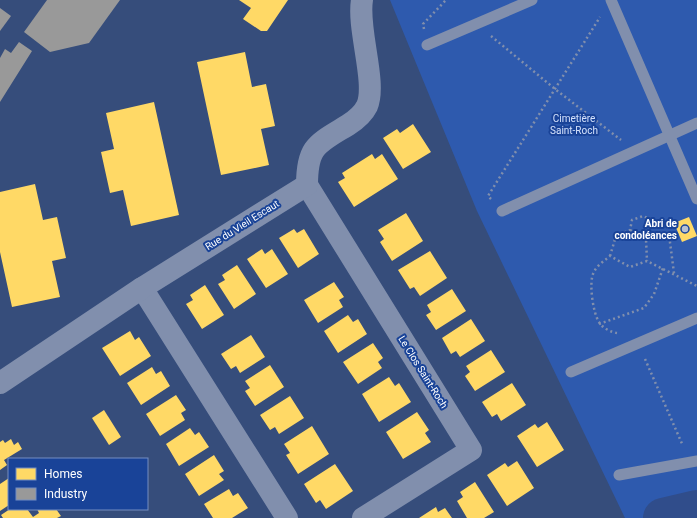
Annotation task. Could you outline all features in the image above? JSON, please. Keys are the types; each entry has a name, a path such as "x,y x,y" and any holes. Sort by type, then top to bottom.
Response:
{"street":[{"path":"307,185 308,163 315,147 358,118 367,105 369,87 361,17 362,0"},
{"name":"Rue du Vieil Escaut","path":"0,383 142,288 307,185"},
{"name":"Le Clos Saint-Roch","path":"307,185 471,450 363,518"},
{"path":"142,288 287,518"}],"lane":[{"path":"427,45 532,0"},
{"path":"611,0 697,199"},
{"path":"502,211 697,123"},
{"path":"571,372 697,318"},
{"path":"619,475 697,461"}],"path":[{"path":"427,45 424,24 446,0"},
{"path":"502,211 488,196 602,13"},
{"path":"476,24 555,89 635,150"},
{"path":"630,230 632,220 643,216 668,227 674,274"},
{"path":"630,230 616,236 610,256 599,264 593,274 594,311 599,324 611,332 625,334 638,343 684,448"},
{"path":"630,230 646,239 647,261"},
{"path":"610,256 630,267 647,261 697,286"},
{"path":"599,324 644,308 654,294 663,268"}],"green space":[{"name":"Cimetière Saint-Roch","path":"390,0 697,0 697,518 625,518 477,211"}],"building: Homes":[{"path":"239,0 288,0 267,31 261,31 243,19 251,8"},
{"path":"245,52 252,87 266,84 275,126 261,129 269,165 221,175 197,62"},
{"path":"154,102 179,215 131,226 123,190 110,193 101,152 114,149 106,113"},
{"path":"413,124 431,152 403,169 383,138 397,129 400,133"},
{"path":"372,154 375,159 382,154 398,179 354,207 338,182 345,178 342,173"},
{"path":"35,184 43,220 57,217 66,258 52,261 60,297 12,307 0,252 0,192"},
{"path":"406,213 423,241 392,261 380,242 384,239 378,230"},
{"name":"Abri de condoléances","path":"689,217 697,236 682,242 674,223"},
{"path":"294,229 297,233 304,229 319,254 298,268 279,238"},
{"path":"262,249 265,254 272,249 288,274 266,288 247,259"},
{"path":"430,251 447,278 420,296 414,287 410,289 398,270"},
{"path":"237,265 256,294 234,309 218,284 225,280 222,275"},
{"path":"334,282 344,297 339,300 343,307 318,323 304,300"},
{"path":"205,285 224,315 202,329 186,304 193,300 190,295"},
{"path":"452,289 466,311 436,330 426,315 431,312 427,305"},
{"path":"348,315 353,322 358,319 367,334 338,353 324,331"},
{"path":"471,319 485,341 460,357 456,351 451,354 442,338"},
{"path":"130,331 135,340 139,337 151,356 120,376 102,348"},
{"path":"251,335 265,357 240,373 236,366 231,369 221,354"},
{"path":"373,343 383,358 378,362 382,368 358,384 343,362"},
{"path":"491,350 505,372 475,391 465,376 470,372 466,366"},
{"path":"270,365 284,387 255,406 245,391 250,388 245,381"},
{"path":"152,367 156,374 161,371 170,386 141,405 127,383"},
{"path":"389,377 395,386 399,383 411,402 379,422 362,394"},
{"path":"512,383 526,405 501,421 497,414 492,417 482,402"},
{"path":"176,395 186,410 181,413 185,420 160,436 146,414"},
{"path":"290,396 304,418 279,434 275,427 270,430 260,415"},
{"path":"104,410 121,437 109,445 92,418"},
{"path":"417,412 429,430 425,433 431,442 403,459 386,432"},
{"path":"547,422 564,450 537,467 517,436 535,424 538,428"},
{"path":"312,426 329,454 298,474 286,455 290,453 284,444"},
{"path":"190,428 195,435 199,432 209,447 179,466 166,444"},
{"path":"11,439 14,445 18,442 22,449 4,460 7,465 0,470 0,442 3,440 5,443"},
{"path":"214,455 224,471 219,474 224,480 199,496 185,474"},
{"path":"517,461 534,488 507,506 487,475 505,463 508,467"},
{"path":"335,464 353,491 326,509 320,500 316,503 304,484"},
{"path":"8,479 8,506 0,511 0,484"},
{"path":"475,482 494,512 484,518 467,518 457,501 463,497 460,492"},
{"path":"229,489 233,496 238,493 248,508 232,518 213,518 204,504"},
{"path":"436,507 438,512 445,508 452,518 419,518"},
{"path":"8,510 28,510 33,517 39,513 38,510 57,510 61,516 57,518 3,518 1,515"}],"building: Industry":[{"path":"47,0 120,0 89,43 50,52 24,32"},
{"path":"0,8 11,16 0,31"},
{"path":"19,42 32,51 0,102 0,58 5,49 11,53"}],"waterway":[{"path":"663,518 697,510"}],"place":[{"name":"Abri de condoléances","path":"685,229"}]}
